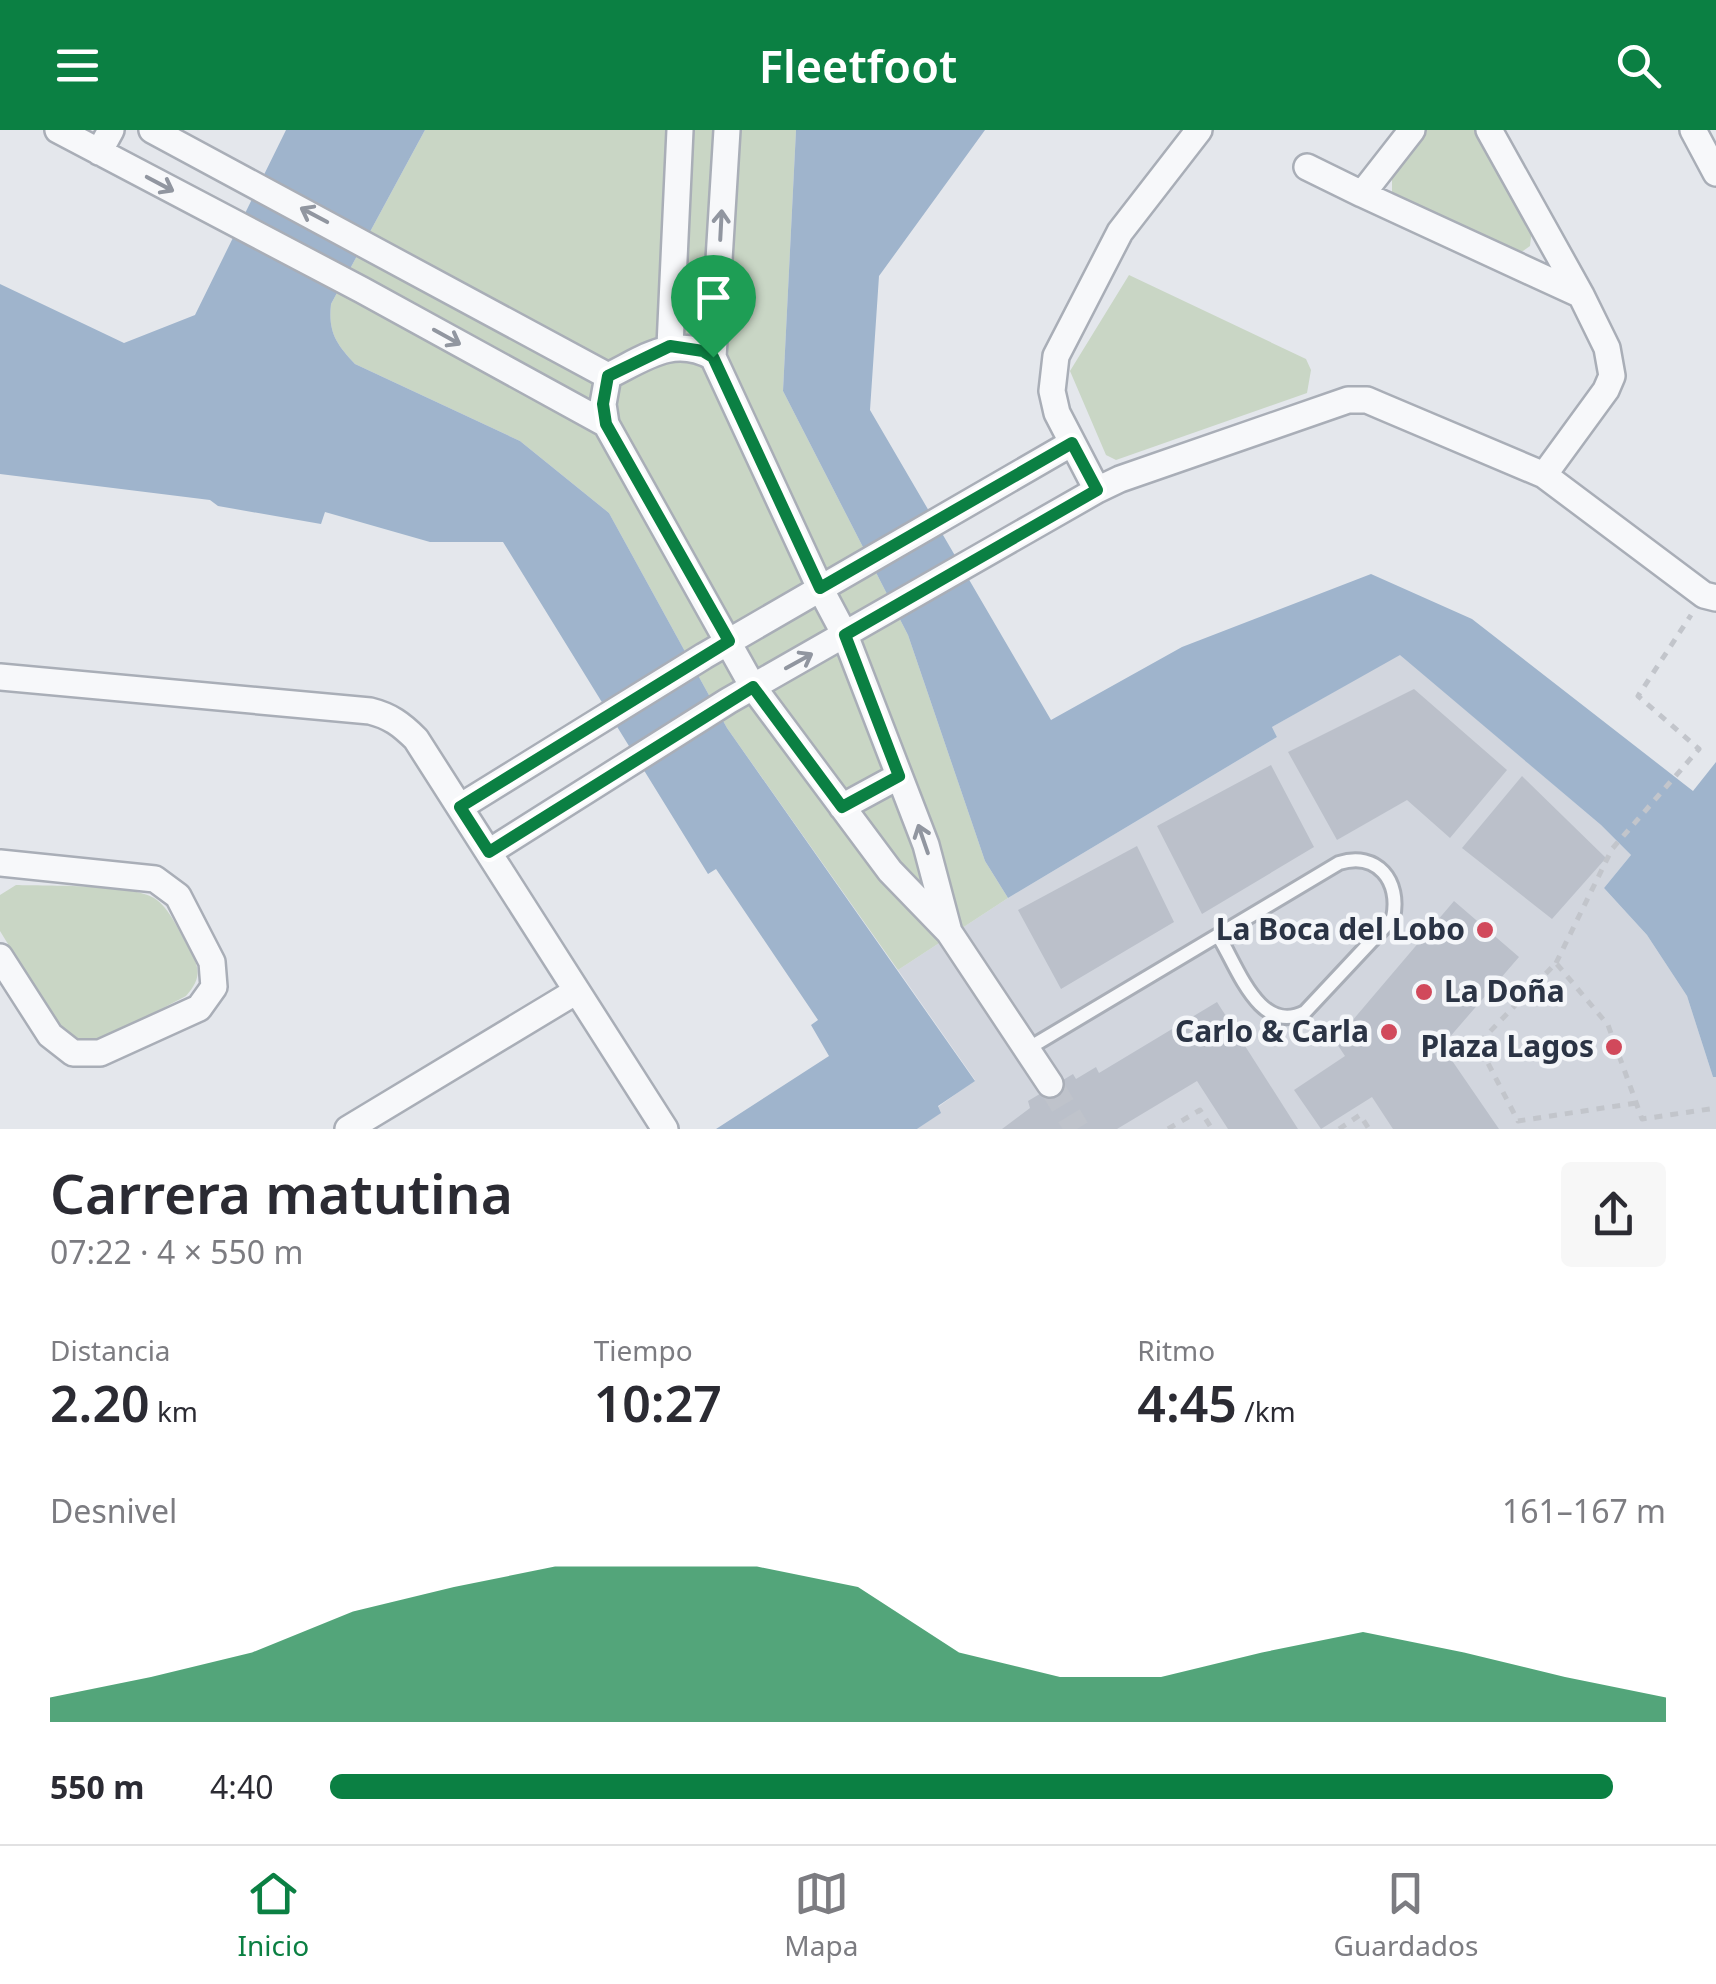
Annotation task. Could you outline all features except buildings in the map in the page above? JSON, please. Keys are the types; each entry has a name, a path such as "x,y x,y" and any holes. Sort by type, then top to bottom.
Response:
{"street":[{"path":"58,130 105,141 222,216 606,424"},
{"path":"152,130 608,376"},
{"path":"670,346 680,130"},
{"path":"727,130 713,357 845,635 926,845 949,932"},
{"path":"1097,490 1072,443 1052,392 1056,356 1120,232 1199,130"},
{"path":"1362,194 1412,130"},
{"path":"1489,130 1582,294 1607,348 1612,376 1606,390 1544,474"},
{"path":"1693,130 1716,174"},
{"path":"1307,167 1582,294"},
{"path":"608,376 670,346 703,351 713,357"},
{"path":"608,376 603,404 606,424 753,687 890,871 949,932 1050,1084"},
{"path":"489,852 728,701 1097,490 1120,478 1348,400 1367,400 1544,474 1710,596"},
{"path":"460,807 729,641 1072,443"},
{"path":"0,677 388,716 416,739 665,1129"},
{"path":"842,807 899,776"},
{"path":"0,863 156,879 178,896 212,962 214,987 199,1008 100,1053 73,1053 50,1035 0,957"},
{"path":"348,1129 575,992"}],"lane":[{"path":"1029,1048 1339,863 1354,858 1370,862 1393,886 1393,918 1304,1012 1291,1019 1276,1018 1263,1010 1219,937"}],"path":[{"path":"1636,1104 1518,1121 1478,1044 1556,962 1612,848 1699,748 1638,696 1710,596"},
{"path":"1556,962 1608,1025 1642,1119 1716,1108"},
{"path":"1168,1129 1200,1110 1212,1129"},
{"path":"1339,1129 1360,1116 1369,1129"}],"shaded area":[{"path":"1400,654 1631,855 1604,888 1647,935 1687,996 1716,1077 1716,1129 917,1129 940,1113 938,1107 975,1080 898,970 1008,898 1277,737 1272,727"}],"green space":[{"path":"425,130 796,130 783,391 908,635 985,861 1008,898 898,970 727,728 609,513 520,441 355,364 343,350 332,330 331,304"},
{"path":"1424,130 1478,130 1532,229 1530,246 1514,252 1392,192 1392,172"},
{"path":"1129,275 1306,359 1311,370 1307,393 1116,460 1106,455 1070,371"},
{"path":"16,885 108,888 154,898 169,914 193,955 198,973 195,984 186,996 100,1041 73,1038 60,1029 0,931 0,895"}],"water":[{"path":"286,130 425,130 331,304 335,337 355,364 520,441 609,513 727,728 975,1081 938,1106 941,1113 917,1129 716,1129 829,1056 811,1025 818,1020 716,869 708,874 503,542 430,542 325,512 321,524 218,506 210,500 0,474 0,284 124,343 195,315"},
{"path":"796,130 985,130 879,276 870,410 1051,720 1182,647 1371,574 1472,619 1693,791 1716,762 1716,1077 1687,996 1647,935 1604,888 1631,855 1601,825 1400,655 1272,727 1277,737 1008,898 985,861 908,635 783,391"}],"tunnel":[{"path":"1050,1084 1077,1129"}],"place":[{"name":"La Boca del Lobo","path":"1485,930"},
{"name":"La Doña","path":"1424,992"},
{"name":"Carlo & Carla","path":"1389,1032"},
{"name":"Plaza Lagos","path":"1614,1047"}],"route":[{"path":"670,346 703,351 713,357 820,588 1072,443 1097,490 845,635 899,776 842,807 753,687 489,852 460,807 729,641 606,424 603,404 608,376 670,346"}]}
